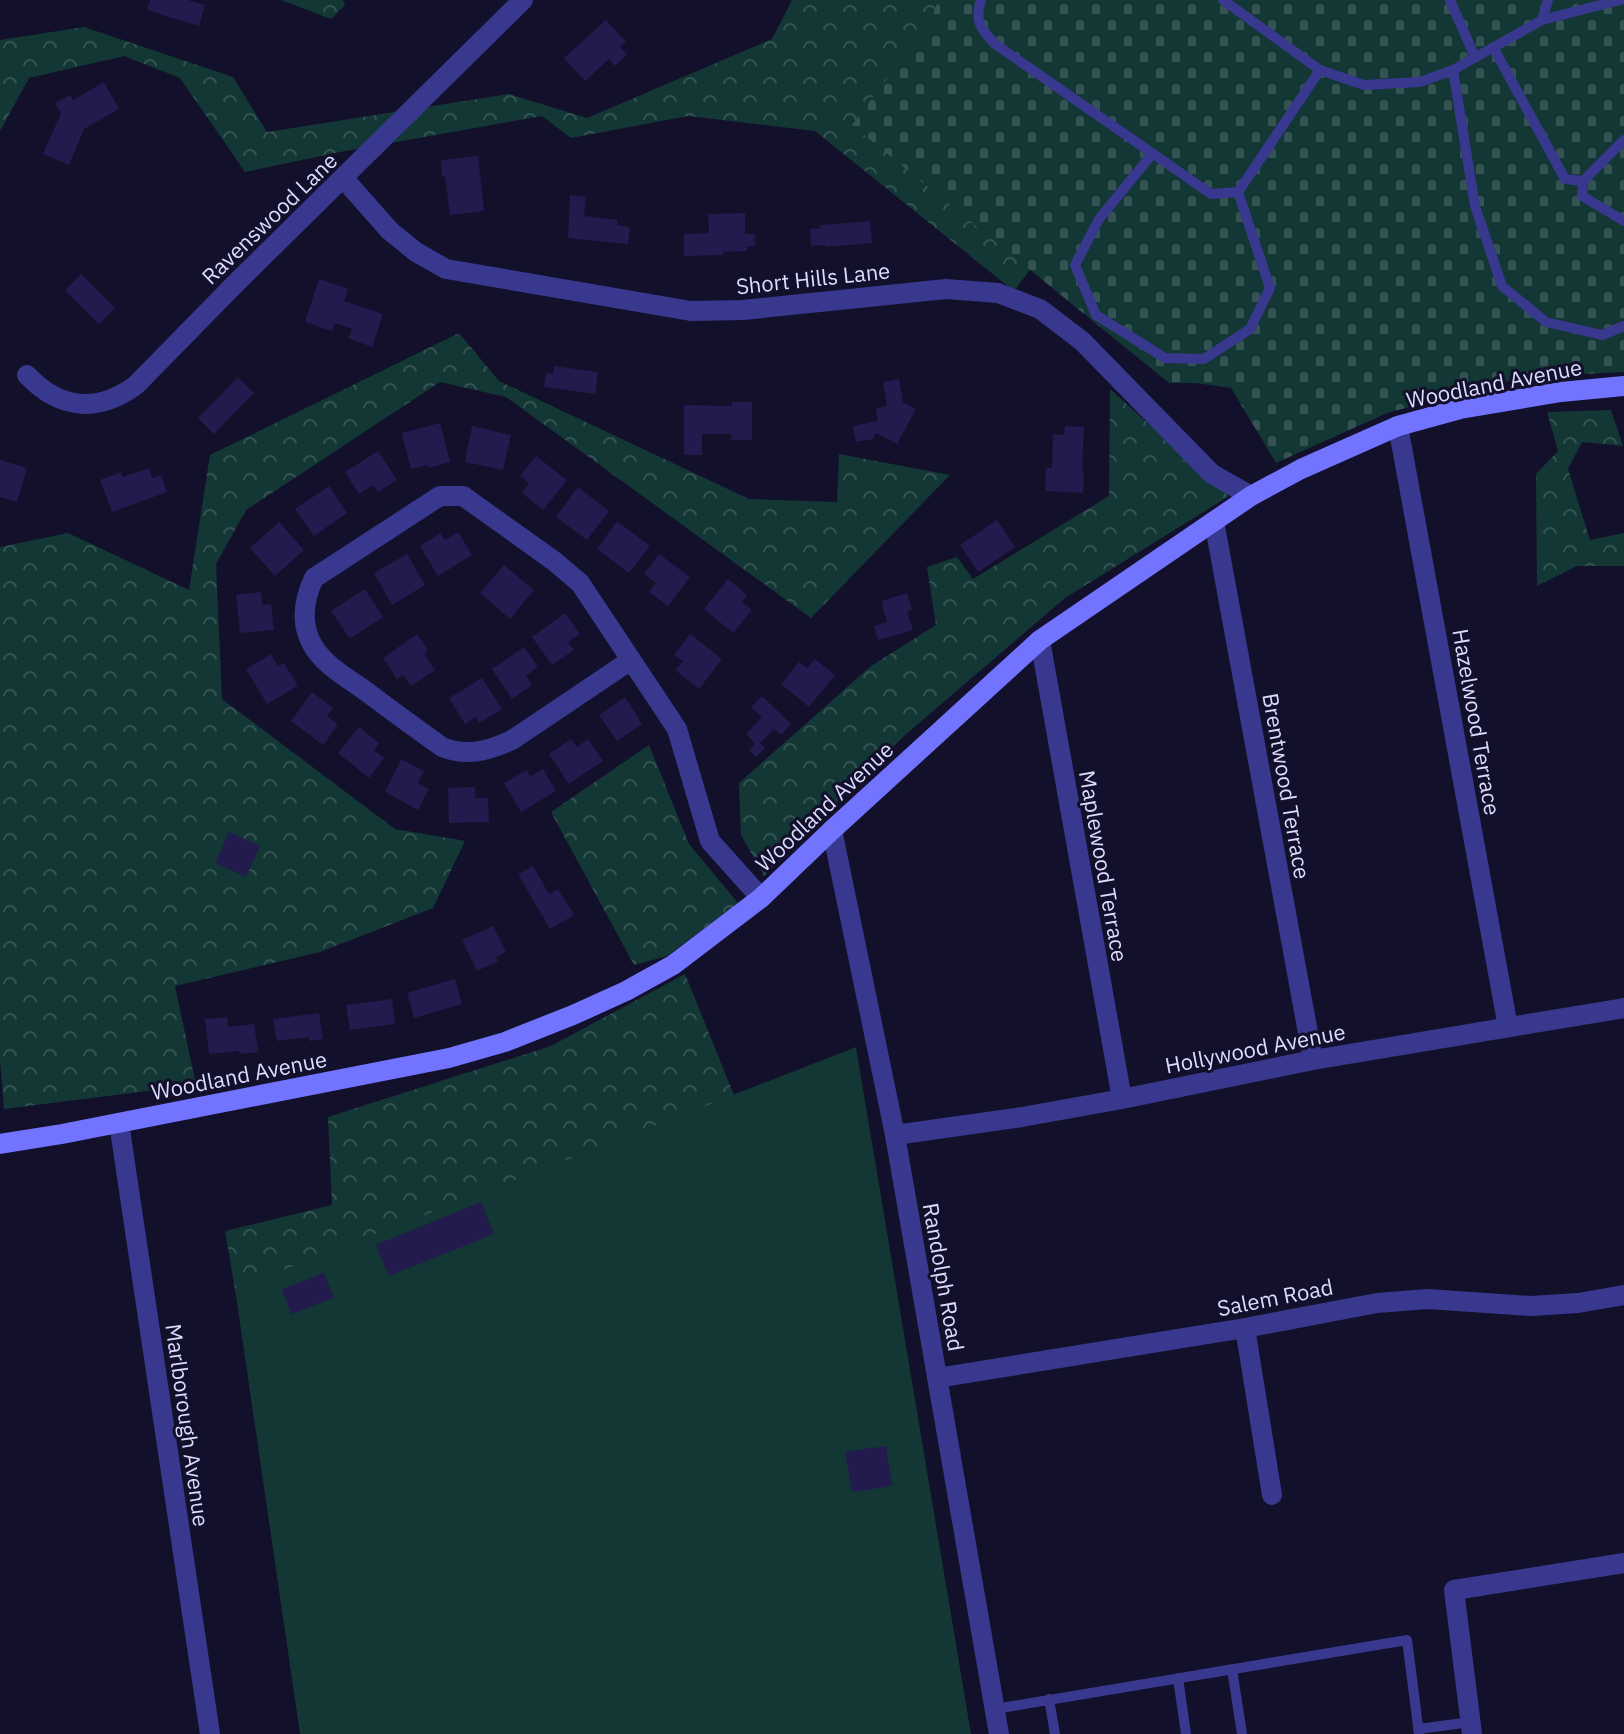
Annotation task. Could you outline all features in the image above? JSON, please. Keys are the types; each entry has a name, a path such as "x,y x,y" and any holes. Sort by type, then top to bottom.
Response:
{"street":[{"name":"Ravenswood Lane","path":"27,375 49,395 79,404 110,400 136,385 523,0"},
{"name":"Short Hills Lane","path":"344,179 390,231 416,252 446,269 691,311 743,310 946,289 998,293 1040,309 1082,341 1212,474 1251,496"},
{"name":"Woodland Avenue","path":"0,1144 449,1058 505,1042 613,997 673,965 761,898 1040,640 1251,496 1301,469 1398,426 1474,407 1561,392 1623,390"},
{"name":"Hazelwood Terrace","path":"1398,426 1508,1027"},
{"path":"631,660 512,740 491,749 457,753 442,747 328,663 312,644 306,628 306,594 314,578 440,496 463,496 580,583 677,729 710,841 761,898"},
{"name":"Brentwood Terrace","path":"1214,521 1313,1060"},
{"name":"Maplewood Terrace","path":"1040,640 1122,1099"},
{"name":"Randolph Road","path":"832,830 895,1135 999,1734"},
{"name":"Hollywood Avenue","path":"895,1135 1022,1117 1313,1060 1624,1008"},
{"name":"Marlborough Avenue","path":"119,1123 210,1734"},
{"name":"Salem Road","path":"937,1378 1245,1328 1377,1303 1428,1299 1531,1306 1578,1303 1624,1295"},
{"path":"1245,1328 1272,1495"},
{"path":"1471,1728 1454,1590 1624,1563"}],"lane":[{"path":"981,0 980,27 995,44 1211,194 1238,192"},
{"path":"1223,0 1320,70 1364,85 1420,82 1453,70 1542,20 1620,0"},
{"path":"1450,0 1475,57"},
{"path":"1542,20 1548,0"},
{"path":"1493,47 1565,179 1583,181"},
{"path":"1238,192 1320,70"},
{"path":"1453,70 1475,206 1502,286 1546,322 1602,335 1624,326"},
{"path":"1624,140 1583,181 1582,196 1624,221"},
{"path":"1153,153 1099,219 1075,265 1096,315 1165,358 1204,359 1250,329 1270,288 1238,192"},
{"path":"995,1709 1407,1640 1418,1731 1471,1728"},
{"path":"1232,1669 1242,1734"},
{"path":"1178,1678 1186,1734"},
{"path":"1049,1699 1055,1734"}],"green space":[{"path":"281,0 343,0 345,5 331,19"},
{"path":"792,0 938,0 932,18 1038,259 1014,291 815,131 688,116 571,138 542,116 245,172 180,78 124,56 29,78 0,131 0,40 84,27 233,77 267,132 509,94 587,118 772,39"},
{"path":"938,0 1624,0 1624,372 1522,377 1387,413 1276,463 1231,388 1169,383 852,125 932,18"},
{"path":"459,333 499,381 749,499 837,502 839,454 950,475 811,618 506,397 440,382 246,510 216,564 222,699 395,829 465,841 433,908 320,952 175,986 196,1085 4,1109 0,1059 0,547 68,533 189,590 210,455"},
{"path":"1110,389 1229,496 1065,598 904,736 764,876 741,835 739,783 871,666 936,625 927,567 957,557 973,579 1109,496"},
{"path":"1611,410 1623,446 1582,442 1568,469 1590,540 1624,533 1624,566 1577,566 1537,586 1536,474 1558,451 1547,412"},
{"path":"649,745 689,844 738,903 667,956 634,965 551,812"},
{"path":"685,974 734,1095 235,1289 225,1231 332,1205 328,1117 551,1046"},
{"path":"856,1047 971,1734 300,1734 235,1289"}],"building":[{"path":"150,0 188,0 205,5 199,26 147,10"},
{"path":"606,20 626,42 620,47 627,55 615,66 609,59 585,81 564,58"},
{"path":"104,82 119,109 84,129 69,165 43,154 61,113 55,103 70,95 73,100"},
{"path":"478,156 484,211 450,215 441,160"},
{"path":"570,195 586,197 584,216 618,220 617,225 630,227 628,244 568,238"},
{"path":"745,213 745,234 755,234 755,246 747,246 747,251 723,252 723,255 684,256 684,234 709,233 708,214"},
{"path":"870,221 872,243 811,246 810,229 821,228 820,225"},
{"path":"81,274 115,308 99,324 65,290"},
{"path":"319,279 348,289 344,301 383,314 372,347 348,338 352,329 335,323 332,331 305,322"},
{"path":"554,366 598,372 595,394 544,387 546,373 553,374"},
{"path":"238,377 254,393 214,434 198,418"},
{"path":"899,379 903,402 916,409 897,444 876,433 873,439 856,442 853,426 878,421 876,408 887,406 883,382"},
{"path":"732,402 752,402 752,440 731,440 731,434 702,434 702,455 684,455 684,405 732,406"},
{"path":"440,423 450,462 411,469 402,433"},
{"path":"472,426 511,435 503,470 465,462"},
{"path":"1065,426 1084,427 1083,493 1045,491 1046,468 1052,468 1053,434 1064,435"},
{"path":"378,451 397,480 378,492 373,485 359,494 345,472"},
{"path":"536,456 567,480 543,510 522,493 529,483 520,476"},
{"path":"0,460 27,468 17,502 0,497"},
{"path":"149,468 152,478 161,475 167,492 112,512 100,480 121,472 123,477"},
{"path":"329,486 347,513 314,536 295,509"},
{"path":"578,487 609,511 587,540 556,517"},
{"path":"997,520 1015,547 978,572 960,545"},
{"path":"617,521 650,546 629,573 597,549"},
{"path":"279,522 304,550 275,576 250,548"},
{"path":"458,532 472,555 438,576 420,546 440,533 445,540"},
{"path":"407,554 425,585 392,605 374,573"},
{"path":"659,554 690,577 668,606 649,592 656,583 644,574"},
{"path":"504,565 534,590 510,619 480,593"},
{"path":"728,579 747,595 742,602 752,610 733,633 704,609"},
{"path":"365,589 383,617 350,639 331,611"},
{"path":"261,592 262,605 271,604 274,630 240,633 236,595"},
{"path":"907,593 912,610 907,611 913,630 878,640 874,626 887,622 881,601"},
{"path":"565,613 580,634 568,642 574,650 552,665 532,637"},
{"path":"417,634 428,650 424,654 435,670 411,686 403,675 397,679 383,658"},
{"path":"690,634 722,659 699,689 675,670 683,661 674,655"},
{"path":"524,647 538,667 526,676 532,685 512,699 492,669"},
{"path":"271,654 278,666 284,663 298,686 267,704 246,669"},
{"path":"815,659 835,675 809,707 781,684 799,662 807,668"},
{"path":"482,678 502,709 479,723 476,717 465,724 449,698"},
{"path":"312,692 333,708 327,716 338,725 323,745 291,721"},
{"path":"762,696 791,724 781,735 774,729 760,743 765,748 756,757 749,750 755,743 746,734 762,717 751,707"},
{"path":"625,697 642,724 617,741 599,715"},
{"path":"359,727 379,743 374,750 384,758 369,778 338,753"},
{"path":"571,739 577,747 588,739 603,761 569,784 549,754"},
{"path":"401,759 424,771 418,783 429,789 418,810 385,792"},
{"path":"543,769 556,791 521,812 504,783 527,770 530,777"},
{"path":"475,787 475,798 488,798 489,822 449,823 448,788"},
{"path":"229,832 260,846 246,877 215,863"},
{"path":"533,866 549,894 558,889 574,915 550,929 518,874"},
{"path":"493,926 506,952 496,957 498,961 477,971 462,940"},
{"path":"455,979 462,1004 414,1018 407,993"},
{"path":"392,999 395,1024 350,1030 346,1005"},
{"path":"319,1013 323,1039 309,1041 309,1037 277,1041 273,1019"},
{"path":"227,1017 228,1027 254,1024 258,1052 209,1054 205,1019"},
{"path":"481,1202 494,1234 389,1276 376,1245"},
{"path":"324,1273 334,1298 291,1314 282,1289"},
{"path":"886,1446 892,1486 852,1492 845,1452"}]}
